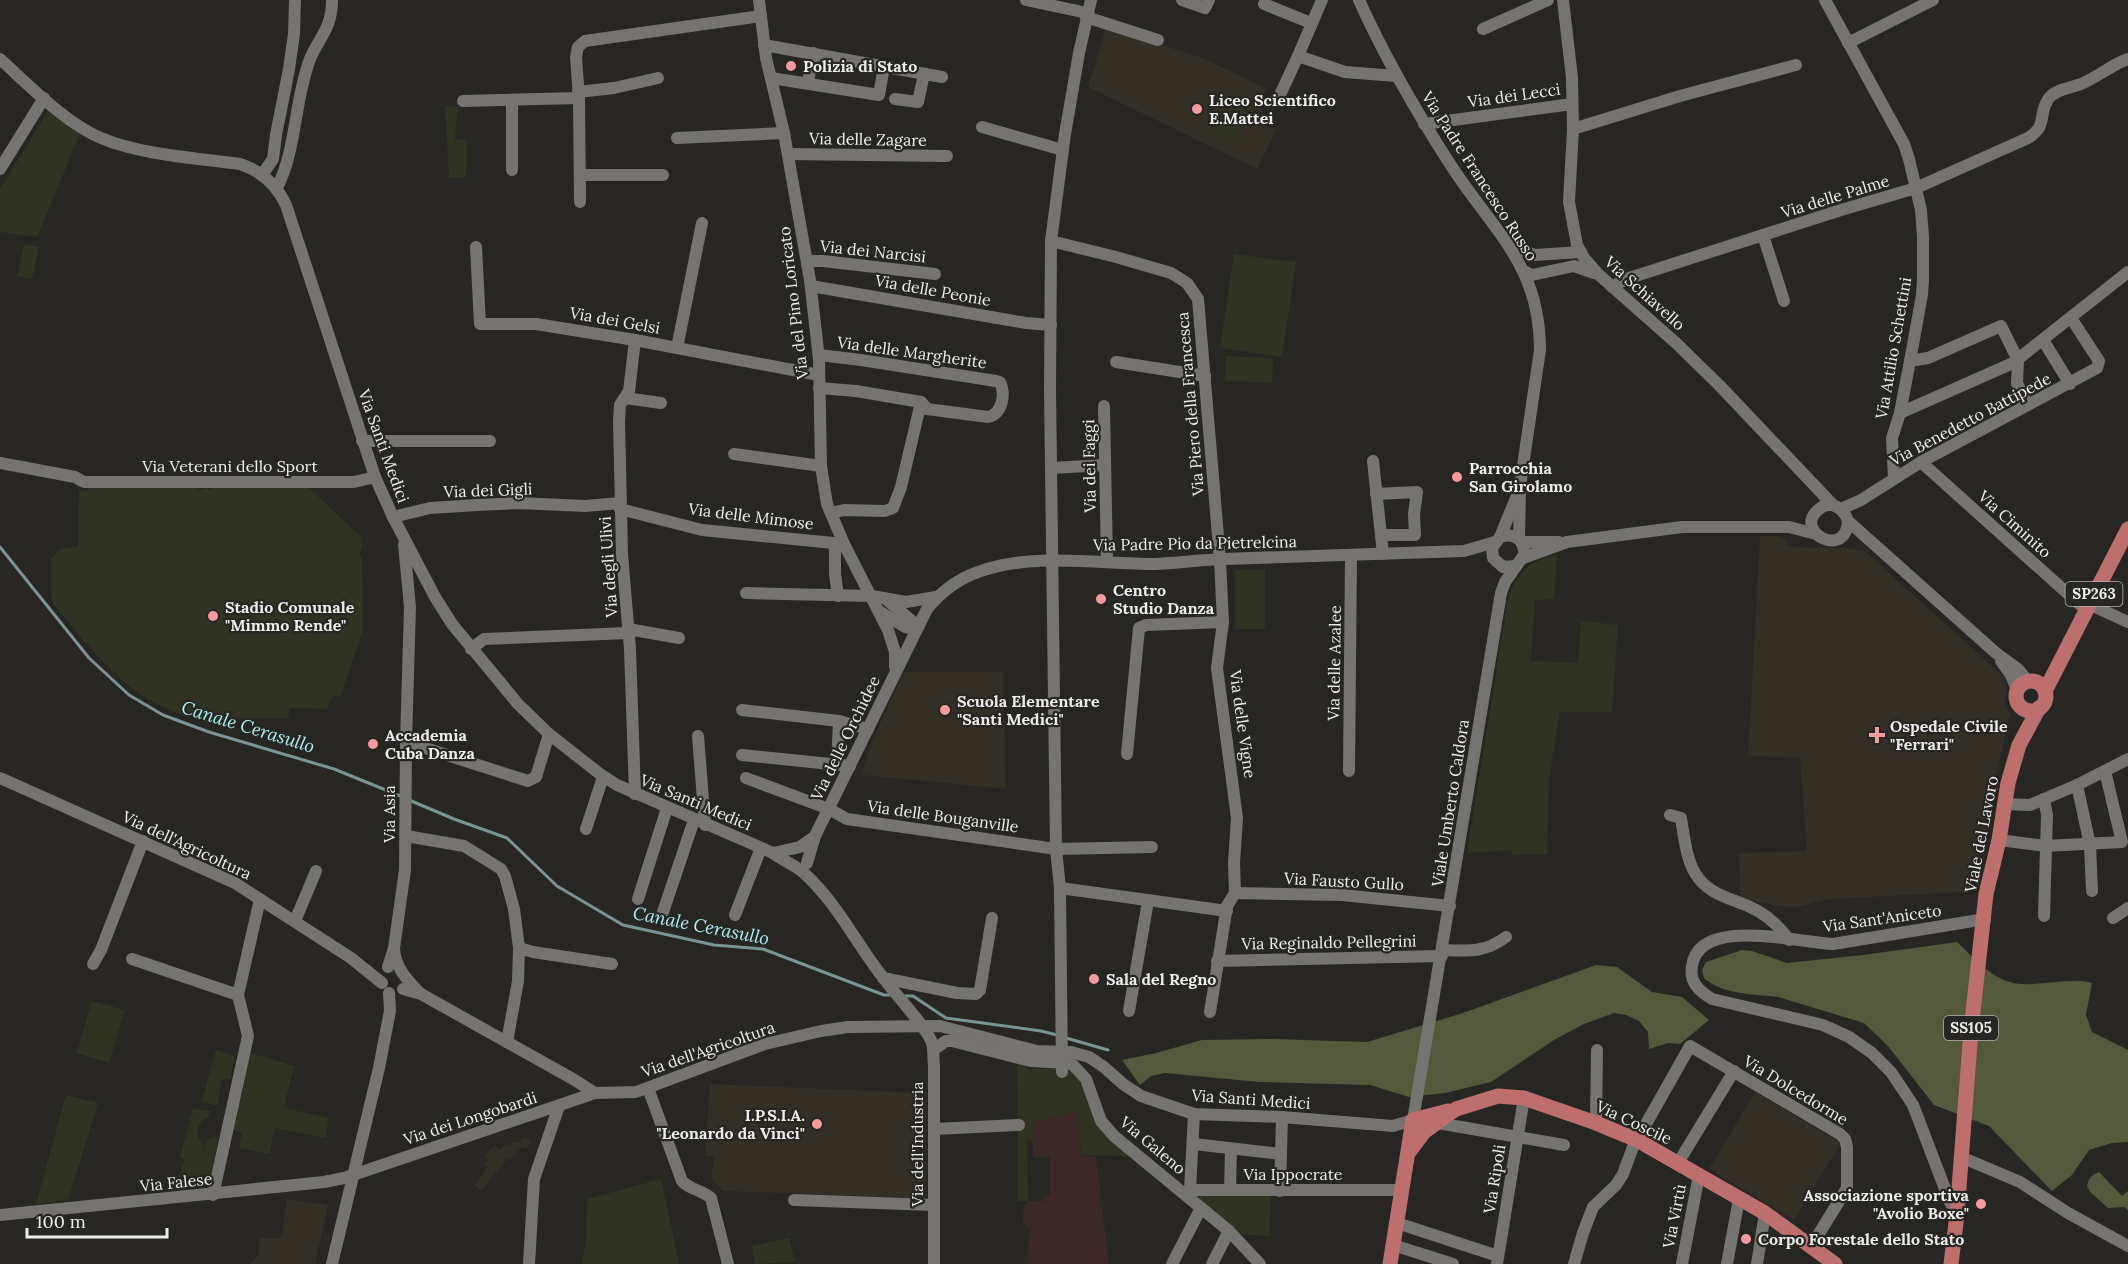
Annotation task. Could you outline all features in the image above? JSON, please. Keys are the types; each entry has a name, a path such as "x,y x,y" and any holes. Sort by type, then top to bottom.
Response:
{"main road":[{"name":"SP263","path":"2031,686 2062,660 2087,607 2123,549 2128,529"},
{"name":"Viale del Lavoro","path":"1983,925 1986,894 1999,840 2004,804 2019,746 2021,707 2016,699 2031,686 2045,701 2019,746"},
{"path":"2021,707 2030,711 2039,708"},
{"name":"SS105","path":"1951,1264 1957,1214 1962,1124 1983,925"},
{"name":"Via Coscile","path":"1409,1152 1424,1132 1456,1109 1498,1096 1524,1098 1596,1122 1637,1140 1765,1213 1823,1257"},
{"path":"1390,1264 1413,1120 1456,1109"}],"street":[{"path":"262,175 273,159 294,34 295,0"},
{"path":"279,183 311,59 327,30 332,11 332,0"},
{"name":"Via del Pino Loricato","path":"759,0 764,45 784,133 811,286 819,355 820,466 827,504 840,543 879,611 895,652 894,675"},
{"path":"1026,0 1087,15 1158,40"},
{"path":"1062,1072 1063,1023 1060,888 1056,849 1052,561 1051,241 1063,150 1090,0"},
{"path":"1182,0 1205,8 1209,0"},
{"path":"1278,99 1322,0"},
{"name":"Via Padre Francesco Russo","path":"1359,0 1396,76 1424,124 1457,176 1509,244 1522,268 1534,300 1540,332 1540,350 1520,486 1520,541"},
{"path":"1483,28 1548,0"},
{"name":"Via Schiavello","path":"1563,0 1572,78 1573,129 1569,202 1580,259 1676,343 1868,539"},
{"name":"Via Attilio Schettini","path":"1826,0 1904,144 1916,188 1923,237 1922,295 1900,413 1892,438 1894,478"},
{"path":"1848,43 1934,0"},
{"path":"1264,4 1311,23"},
{"path":"580,202 579,95 576,57 578,47 585,41 760,16"},
{"path":"764,45 942,77"},
{"path":"808,83 813,53"},
{"path":"1298,56 1345,72 1396,76"},
{"name":"Via Santi Medici","path":"0,59 73,121 100,138 138,149 240,164 251,167 279,183 375,477 435,597 471,649 518,704 549,734 603,777 634,794 699,822 807,863 816,886"},
{"name":"Via delle Palme","path":"1612,286 1626,279 1916,188 2028,138 2040,128 2045,107 2049,98 2054,94 2082,84 2128,59"},
{"path":"1573,129 1680,96 1796,65"},
{"path":"771,78 879,94 884,67"},
{"path":"896,99 918,102 924,74"},
{"path":"463,101 579,95 658,78"},
{"path":"0,169 44,98"},
{"path":"512,100 512,170"},
{"name":"Via dei Lecci","path":"1424,124 1572,104"},
{"path":"982,127 1063,150"},
{"path":"677,138 784,133"},
{"name":"Via delle Zagare","path":"788,154 947,156"},
{"path":"273,159 278,166 279,183"},
{"path":"580,175 663,175"},
{"path":"677,348 702,223"},
{"path":"1566,251 1574,229"},
{"path":"1763,236 1784,301"},
{"name":"Via Piero della Francesca","path":"1051,241 1116,256 1171,273 1187,283 1197,299 1220,560"},
{"path":"1509,244 1534,255 1566,251 1580,259"},
{"name":"Via dei Gelsi","path":"476,247 480,324 536,324 635,340 819,382"},
{"path":"1534,255 1522,268 1532,275 1548,272 1580,259"},
{"name":"Via dei Narcisi","path":"807,261 935,274"},
{"path":"1534,300 1539,283 1548,272"},
{"path":"1900,413 2018,360 2128,272"},
{"name":"Via delle Peonie","path":"811,286 1051,325"},
{"name":"Via Benedetto Battipede","path":"1842,513 1921,462 2097,368 2099,361 2071,318"},
{"path":"1910,361 1928,357 2001,326 2018,360 2018,383 2027,405"},
{"name":"Via degli Ulivi","path":"634,794 628,631 620,506 619,421 620,405 629,391 635,340"},
{"path":"2043,340 2070,384"},
{"name":"Via delle Margherite","path":"819,355 1000,382 1002,386 1000,411 988,417 927,409 921,402 819,382"},
{"path":"1116,362 1205,376"},
{"path":"625,398 661,403"},
{"path":"831,513 844,510 885,512 893,508 901,487 921,402"},
{"name":"Via dei Faggi","path":"1104,406 1107,562"},
{"path":"362,441 490,441"},
{"path":"734,454 820,466"},
{"path":"1373,461 1383,554"},
{"name":"Via Ciminito","path":"1921,462 2087,607 2128,622"},
{"name":"Via Veterani dello Sport","path":"0,463 75,477 84,482 354,482 375,477"},
{"path":"1051,468 1105,465"},
{"name":"Via Padre Francesco Russo","path":"1498,539 1508,520 1520,486"},
{"path":"1816,534 1812,524 1816,514 1817,487"},
{"path":"1377,494 1417,492 1414,514 1415,535 1381,535"},
{"name":"Via dei Gigli","path":"393,517 430,508 518,503 620,506"},
{"name":"Via delle Mimose","path":"620,506 702,530 840,543"},
{"path":"1567,542 1506,567 1496,562 1492,551 1498,539 1510,535 1520,541 1567,542 1682,526 1790,527 1816,534 1825,540 1836,540 1846,530 1842,513 1816,514 1790,527"},
{"name":"Via Asia","path":"394,970 393,948 405,870 406,836 410,607 403,537"},
{"path":"1841,537 1868,539 1996,653 2018,669 2031,686"},
{"name":"Via Padre Pio da Pietrelcina","path":"1464,551 1498,539"},
{"path":"1519,562 1524,552 1520,541"},
{"path":"838,596 835,574 840,543"},
{"name":"Via Padre Pio da Pietrelcina","path":"916,629 936,597 978,572 1008,564 1052,561 1155,564 1464,551 1482,555 1496,562"},
{"name":"Via delle Azalee","path":"1348,771 1352,556"},
{"name":"Via delle Vigne","path":"1220,560 1223,622 1217,668 1237,818 1235,893"},
{"name":"Viale Umberto Caldora","path":"1496,562 1501,592"},
{"name":"Viale Umberto Caldora","path":"1413,1120 1501,592 1519,562"},
{"path":"407,580 416,573 423,574"},
{"name":"Via Asia","path":"410,607 423,574"},
{"path":"746,593 872,596 906,603 936,597"},
{"path":"410,607 418,596 435,597"},
{"path":"888,600 912,621 916,629"},
{"path":"879,611 906,627 916,629"},
{"path":"1127,754 1139,628 1146,624 1223,622"},
{"name":"Via delle Orchidee","path":"807,863 815,836 829,809 843,765 868,729 916,629"},
{"path":"471,649 484,639 628,631 679,638"},
{"path":"742,710 839,721 868,729"},
{"path":"742,755 843,765 839,721"},
{"path":"406,742 528,781 536,777 549,734"},
{"path":"663,912 699,822 698,736"},
{"path":"2004,804 2030,805 2077,785 2128,759"},
{"path":"1999,840 2045,846 2122,842 2105,771"},
{"path":"586,828 603,777"},
{"name":"Via dell'Agricoltura","path":"0,778 235,884 295,921 394,989 421,994"},
{"name":"Via delle Bouganville","path":"746,778 829,809 847,819 1056,849 1152,847"},
{"path":"2077,785 2090,845 2092,891"},
{"path":"2044,799 2048,815 2044,916"},
{"path":"638,899 667,808"},
{"path":"1670,814 1681,818 1686,849 1694,872 1700,880 1711,891 1752,908 1780,927 1789,940"},
{"path":"406,836 464,846 501,869 510,890 519,948 518,981 507,1042"},
{"path":"735,915 772,851 800,847 815,836"},
{"path":"93,964 101,950 143,842"},
{"name":"Via Santi Medici","path":"772,851 783,860 793,864 816,886 849,926 883,978 922,1027 940,1026 1037,1051 1071,1052 1089,1057 1104,1066 1123,1084 1141,1096 1194,1114 1282,1117 1393,1126 1413,1120"},
{"path":"793,864 807,863"},
{"path":"295,921 316,871"},
{"path":"1060,888 1227,911"},
{"path":"1210,1012 1227,911 1235,893"},
{"name":"Via Fausto Gullo","path":"1235,893 1341,895 1450,906"},
{"path":"213,1195 248,1036 238,995 260,899"},
{"path":"1130,1011 1148,901"},
{"path":"2113,918 2128,908"},
{"path":"883,978 957,993 975,994 980,990 992,918"},
{"name":"Via Sant'Aniceto","path":"1957,1214 1950,1202 1913,1105 1899,1082 1872,1053 1849,1037 1823,1025 1712,999 1702,993 1694,983 1691,972 1692,961 1702,948 1729,936 1751,934 1833,944 1983,925"},
{"name":"Via Reginaldo Pellegrini","path":"1217,961 1480,951 1506,937"},
{"path":"519,948 612,964"},
{"name":"Via dell'Agricoltura","path":"351,958 394,970 421,994 595,1093 636,1092 765,1044 821,1031 848,1027 922,1027"},
{"path":"132,959 238,995"},
{"path":"332,1264 379,1068 394,989 405,981 394,970 381,978 394,989"},
{"name":"Via dell'Industria","path":"922,1027 932,1042 934,1066 934,1264"},
{"name":"Via Galeno","path":"933,1050 946,1041 952,1041 1031,1061 1073,1065 1086,1079 1101,1121 1114,1136 1188,1192 1201,1208 1228,1231 1260,1264"},
{"name":"Via Dolcedorme","path":"1637,1140 1690,1046 1840,1134 1845,1139 1847,1147 1847,1188 1823,1257"},
{"path":"1596,1122 1597,1050"},
{"path":"1678,1163 1734,1071"},
{"path":"648,1088 682,1181 711,1198 728,1264"},
{"name":"Via dei Longobardi","path":"355,1174 595,1093"},
{"name":"Via Ripoli","path":"1498,1260 1524,1098"},
{"path":"529,1264 534,1179 559,1106"},
{"path":"1188,1192 1194,1144 1194,1114"},
{"path":"1280,1191 1282,1117"},
{"path":"1438,1123 1564,1145"},
{"path":"934,1129 1019,1125"},
{"path":"1574,1264 1582,1233 1593,1207 1616,1185 1637,1140"},
{"path":"1194,1144 1281,1154"},
{"path":"1230,1190 1231,1149"},
{"path":"1961,1157 2020,1182 2068,1214 2128,1246"},
{"name":"Via Falese","path":"0,1215 213,1195 324,1182 355,1174"},
{"name":"Via Virtù","path":"1682,1264 1699,1174"},
{"name":"Via Ippocrate","path":"1188,1192 1403,1190"},
{"path":"1727,1264 1739,1199"},
{"path":"794,1200 933,1205"},
{"path":"1172,1264 1201,1208"},
{"path":"1757,1264 1765,1213"},
{"path":"1397,1223 1498,1260"},
{"path":"1212,1264 1228,1231"},
{"path":"1393,1245 1453,1264"}],"shaded area":[{"name":"Liceo Scientifico E.Mattei","path":"1106,27 1200,57 1266,88 1257,123 1277,129 1257,169 1088,87"},
{"name":"Ospedale Civile \"Ferrari\"","path":"1760,536 1778,536 1785,540 1789,547 1847,548 1866,552 2004,677 2007,685 2005,704 2010,713 1982,846 1973,884 1968,892 1830,899 1793,908 1740,899 1739,853 1807,851 1800,758 1748,756"},
{"name":"Scuola Elementare \"Santi Medici\"","path":"903,672 1003,672 1006,789 862,775 869,748"},
{"name":"I.P.S.I.A. \"Leonardo da Vinci\"","path":"710,1084 926,1093 926,1198 723,1191 711,1178 715,1157 705,1156"},
{"path":"1755,1092 1841,1143 1794,1220 1709,1169"},
{"path":"1072,1112 1078,1113 1081,1155 1096,1157 1109,1264 1026,1264 1030,1230 1023,1223 1023,1211 1028,1201 1044,1201 1044,1195 1050,1195 1050,1157 1033,1157 1032,1122"},
{"path":"525,1136 532,1142 525,1149 522,1147 510,1160 508,1158 481,1191 474,1185 487,1168 484,1164 488,1159 485,1155 495,1145 499,1150 506,1143 509,1146 515,1141 518,1143"},
{"path":"287,1199 328,1205 315,1264 250,1264 258,1255 260,1238 281,1238"}],"green space":[{"path":"1231,90 1254,101 1234,144 1210,132"},
{"path":"445,105 458,107 455,139 467,140 466,177 449,178"},
{"path":"48,111 80,134 37,237 0,232 0,189"},
{"path":"24,244 39,247 32,279 17,276"},
{"path":"1234,254 1296,262 1282,357 1220,348"},
{"path":"1226,356 1273,358 1272,383 1225,381"},
{"name":"Stadio Comunale \"Mimmo Rende\"","path":"307,486 362,538 359,554 362,559 363,630 340,697 333,695 327,709 290,708 288,718 193,718 173,711 139,693 124,682 97,656 53,603 51,558 62,548 78,547 79,490 197,487 199,490 206,487 209,490 214,487"},
{"path":"1557,555 1554,599 1535,600 1531,661 1578,663 1581,621 1618,625 1612,712 1560,712 1549,779 1547,854 1512,855 1512,850 1467,853 1508,599 1525,569"},
{"path":"1265,569 1265,629 1235,629 1235,570"},
{"path":"1957,942 1977,962 2010,982 2033,984 2081,981 2092,983 2086,1015 2092,1032 2128,1050 2128,1142 2112,1143 2089,1150 2072,1175 2052,1191 1989,1126 1934,1105 1888,1046 1864,1023 1778,997 1729,991 1704,978 1702,970 1706,962 1742,950 1752,951 1787,963"},
{"path":"1596,965 1617,967 1652,992 1682,997 1709,1020 1680,1044 1668,1043 1649,1049 1648,1032 1639,1021 1614,1013 1584,1024 1554,1040 1491,1082 1445,1093 1409,1097 1370,1085 1259,1082 1165,1073 1151,1076 1140,1085 1122,1060 1202,1040 1273,1039 1367,1042 1463,1013"},
{"path":"92,1001 125,1010 109,1063 77,1053"},
{"path":"216,1050 235,1056 230,1079 222,1079 217,1106 202,1101"},
{"path":"247,1052 294,1066 284,1108 329,1118 325,1138 275,1128 269,1154 239,1148 242,1132 231,1129"},
{"path":"1020,1062 1028,1069 1072,1069 1127,1155 1081,1155 1078,1113 1072,1112 1033,1122 1033,1139 1027,1140 1028,1201 1018,1201 1017,1063"},
{"path":"66,1095 98,1103 68,1200 36,1204"},
{"path":"193,1109 210,1111 208,1118 201,1122 197,1133 203,1144 202,1151 204,1152 207,1140 219,1136 208,1188 175,1187 185,1159 180,1157"},
{"path":"2099,1172 2122,1196 2128,1191 2128,1210 2124,1207 2108,1208 2090,1192 2087,1186 2089,1181"},
{"path":"661,1179 679,1264 582,1264 586,1241 587,1199"},
{"path":"1271,1193 1269,1236 1236,1234 1194,1198 1195,1194"},
{"path":"789,1238 795,1262 755,1264 752,1246"}],"waterway":[{"name":"Canale Cerasullo","path":"0,547 89,658 129,695 163,715 209,732 334,769 403,797"},
{"name":"Canale Cerasullo","path":"409,800 507,838 557,886 623,925 714,945 763,949 884,995 891,995"},
{"name":"Canale Cerasullo","path":"904,996 913,996 946,1018 1057,1035"},
{"name":"Canale Cerasullo","path":"1066,1038 1108,1050"}],"place":[{"name":"Polizia di Stato","path":"791,66"},
{"name":"Liceo Scientifico E.Mattei","path":"1197,109"},
{"name":"Parrocchia San Girolamo","path":"1457,477"},
{"name":"Centro Studio Danza","path":"1101,599"},
{"name":"Stadio Comunale \"Mimmo Rende\"","path":"213,616"},
{"name":"Scuola Elementare \"Santi Medici\"","path":"945,710"},
{"name":"Ospedale Civile \"Ferrari\"","path":"1877,735"},
{"name":"Accademia Cuba Danza","path":"373,744"},
{"name":"Sala del Regno","path":"1094,979"},
{"name":"I.P.S.I.A. \"Leonardo da Vinci\"","path":"817,1124"},
{"name":"Associazione sportiva \"Avolio Boxe\"","path":"1981,1204"},
{"name":"Corpo Forestale dello Stato","path":"1746,1239"}]}
